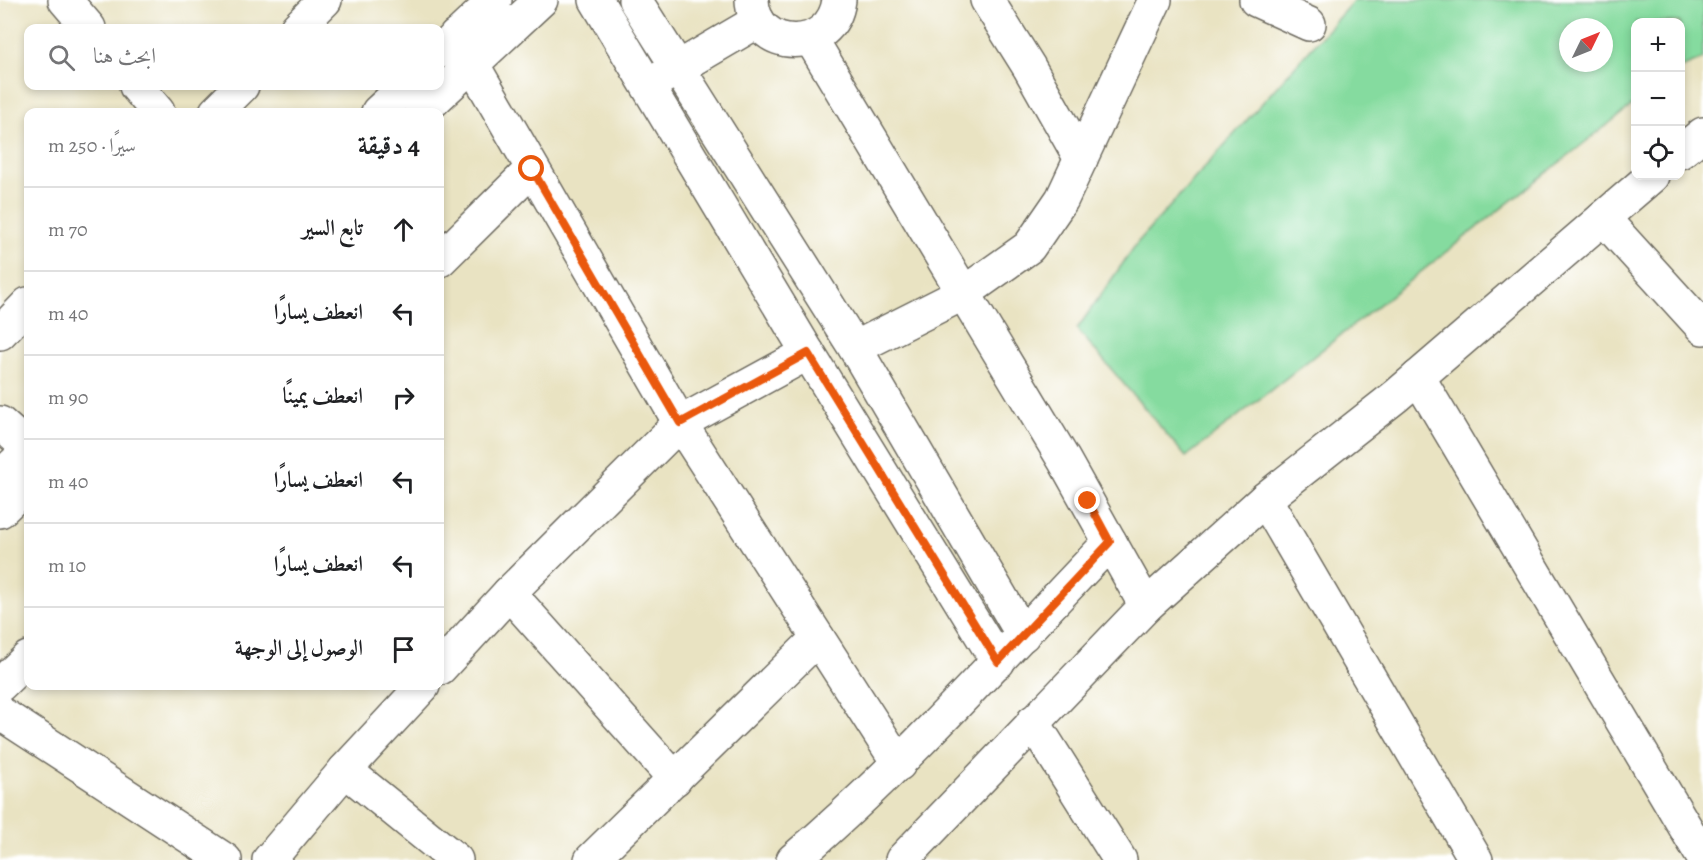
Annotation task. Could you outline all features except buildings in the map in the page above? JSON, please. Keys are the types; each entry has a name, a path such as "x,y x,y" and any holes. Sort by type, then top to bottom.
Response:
{"street":[{"path":"65,0 86,24"},
{"path":"301,24 325,0"},
{"path":"495,0 448,44 473,64 680,423 899,764"},
{"path":"425,108 541,0"},
{"path":"596,0 808,353 998,662"},
{"path":"634,0 855,348 1023,635"},
{"path":"649,86 755,10 772,35 791,42 811,39 825,30 835,17 839,0"},
{"path":"987,0 1029,67 1081,159"},
{"path":"855,348 964,292 1029,247 1062,199 1155,0"},
{"path":"1256,0 1309,24"},
{"path":"811,39 1064,460 1146,606"},
{"path":"140,90 155,108"},
{"path":"220,108 238,90"},
{"path":"382,108 402,90"},
{"path":"444,256 532,169"},
{"path":"916,854 1033,722 1146,606 1265,500 1418,376 1647,180"},
{"path":"1603,218 1703,328"},
{"path":"0,333 24,308"},
{"path":"444,664 509,593 680,423 808,353"},
{"path":"1418,376 1703,857"},
{"path":"0,423 24,445"},
{"path":"0,477 24,453"},
{"path":"0,511 24,488"},
{"path":"1265,500 1476,860"},
{"path":"793,860 899,764 1110,542"},
{"path":"509,593 675,779"},
{"path":"591,860 818,638"},
{"path":"0,685 24,662"},
{"path":"269,860 345,770 419,690"},
{"path":"0,713 206,855"},
{"path":"1033,722 1120,860"},
{"path":"345,770 456,860"}],"green space":[{"path":"1354,0 1703,0 1703,59 1685,66 1685,18 1631,18 1631,106 1186,457 1077,329 1137,243"}],"route":[{"path":"532,169 680,423 808,353 998,662 1110,542 1088,501"}]}
